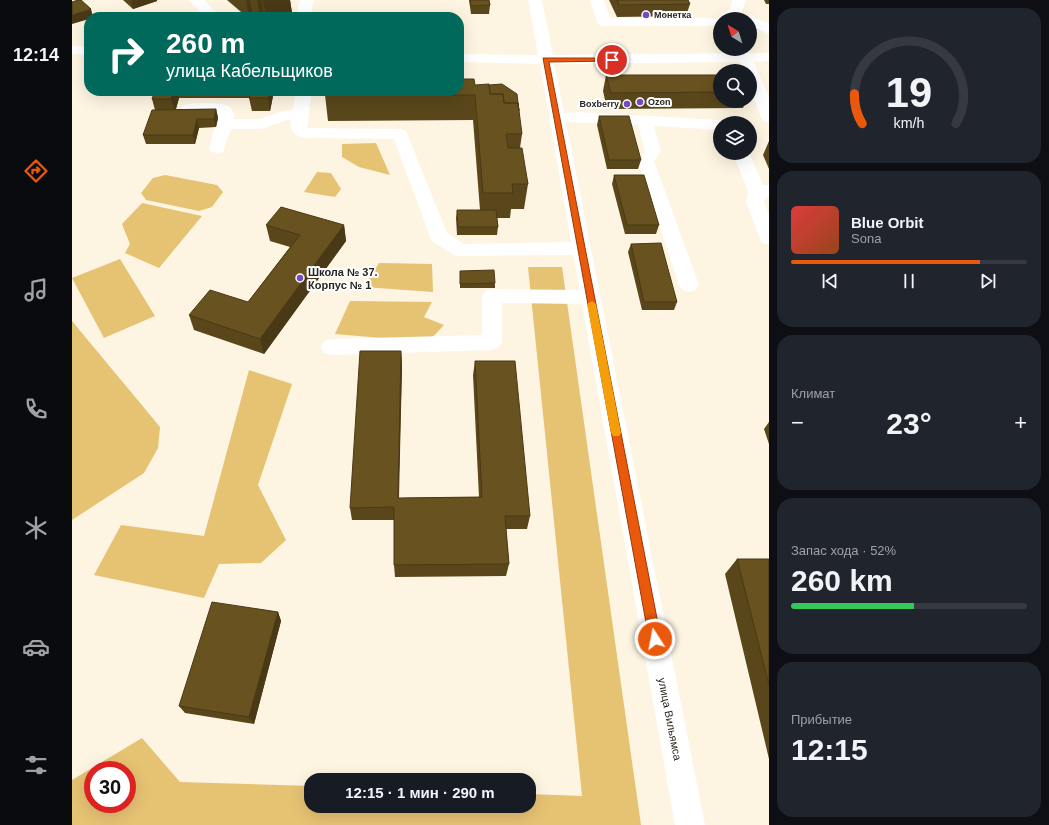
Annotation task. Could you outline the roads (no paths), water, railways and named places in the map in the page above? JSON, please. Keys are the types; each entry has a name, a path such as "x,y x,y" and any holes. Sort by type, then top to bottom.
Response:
{"street":[{"path":"196,0 208,12"},
{"path":"304,12 307,0"},
{"name":"улица Вильямса","path":"535,0 545,60 690,825"},
{"path":"597,0 604,22 713,22"},
{"path":"757,23 769,30"},
{"path":"72,50 84,50"},
{"path":"746,57 769,117"},
{"path":"464,58 545,60 769,57"},
{"path":"303,96 298,126 304,133 400,134 439,237 461,250 581,248"},
{"path":"189,108 223,109 227,114 217,148"},
{"path":"224,124 262,124 285,115 300,115"},
{"path":"556,118 579,117 713,125"},
{"path":"645,121 653,150 646,161 690,285"},
{"path":"745,160 763,191 755,202 769,240"},
{"path":"331,347 492,342 492,296 590,297"}],"place":[{"name":"Монетка","path":"646,15"},
{"name":"Ozon","path":"640,102"},
{"name":"Boxberry","path":"627,104"},
{"name":"Школа № 37. Корпус № 1","path":"300,278"}]}
